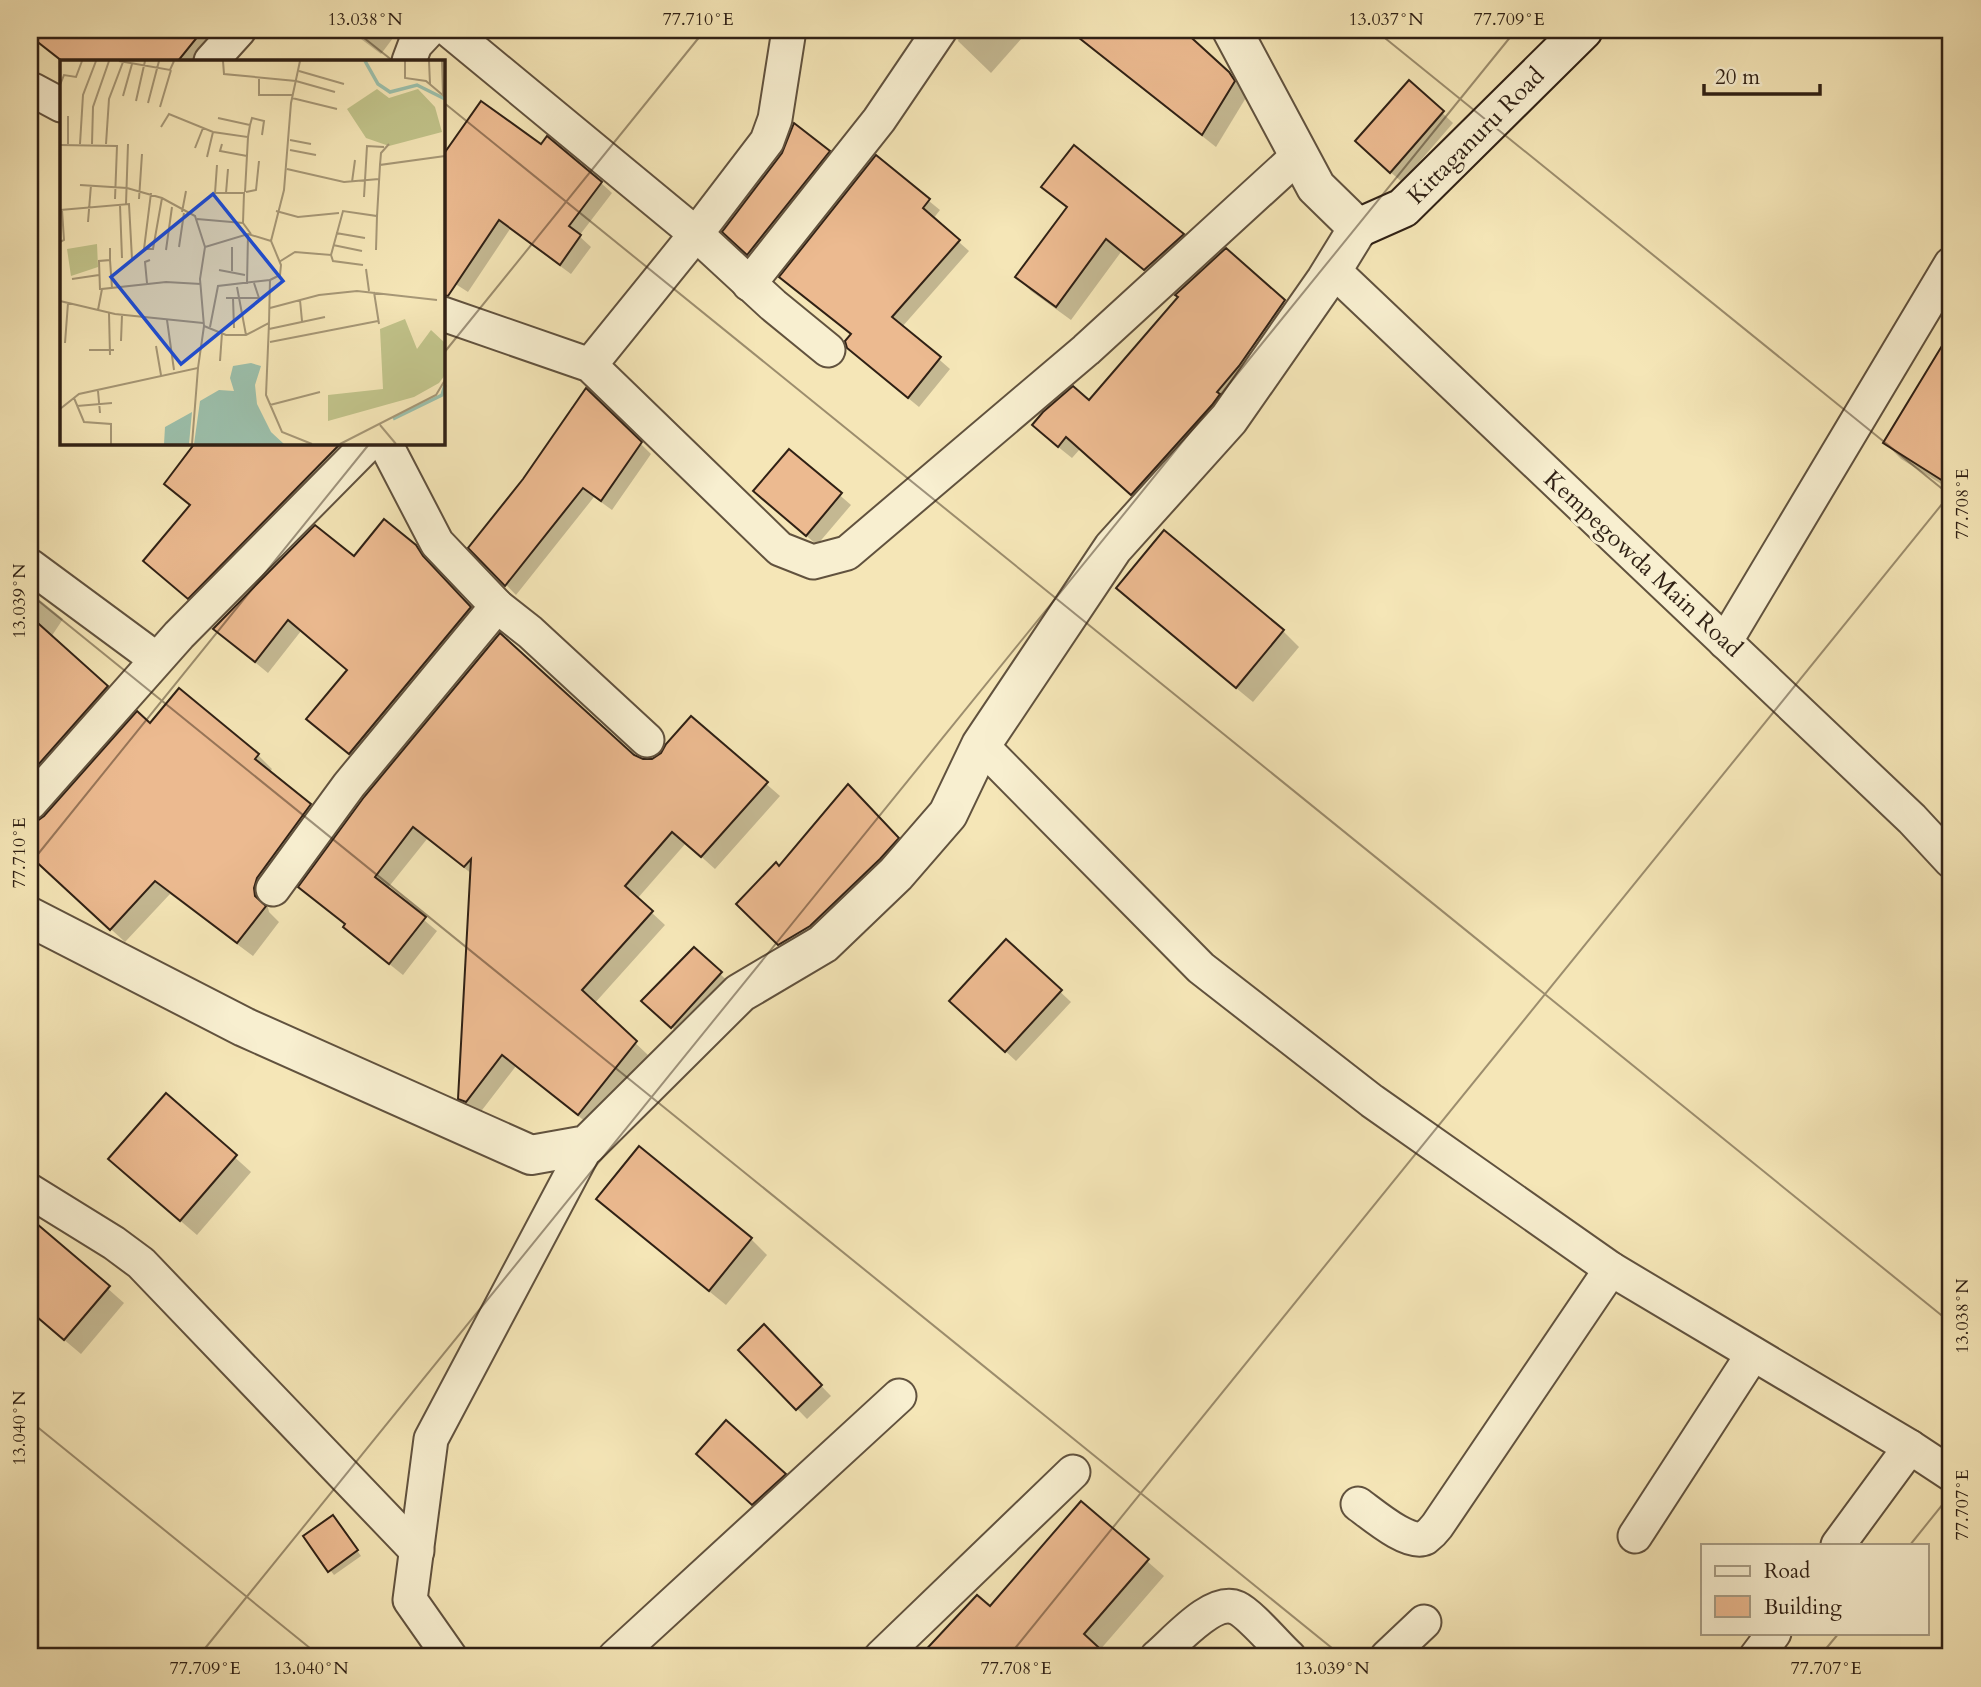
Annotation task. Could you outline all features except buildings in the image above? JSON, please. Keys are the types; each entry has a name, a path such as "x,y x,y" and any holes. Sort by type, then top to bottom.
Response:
{"street":[{"path":"212,60 239,30"},
{"path":"410,60 415,45 429,30"},
{"path":"449,30 696,234 749,285 828,350"},
{"path":"590,365 767,141 775,119 789,30"},
{"path":"749,285 878,120 940,30"},
{"path":"450,1657 410,1600 432,1439 587,1145 740,993 823,944 896,874 948,814 981,745 1113,548 1229,419 1333,270 1358,228 1316,187 1232,30"},
{"name":"Kittaganuru Road","path":"1358,228 1403,208 1583,30"},
{"path":"30,90 60,104"},
{"path":"444,314 590,365 780,550 813,562 847,553 1086,350 1299,155"},
{"path":"1724,642 1951,264"},
{"name":"Kempegowda Main Road","path":"1333,270 1912,820 1951,861"},
{"path":"30,803 156,659 368,444"},
{"path":"386,444 437,543 497,606 530,632 647,740"},
{"path":"30,566 156,659"},
{"path":"273,889 348,785 497,606"},
{"path":"981,745 1201,968 1372,1101 1611,1269 1951,1474"},
{"path":"30,917 244,1027 531,1155 587,1145"},
{"path":"30,1191 114,1242 141,1263 417,1551"},
{"path":"1358,1504 1404,1536 1416,1540 1426,1538 1437,1526 1611,1269"},
{"path":"1635,1536 1753,1354"},
{"path":"615,1657 899,1396"},
{"path":"1839,1544 1910,1447"},
{"path":"881,1657 1073,1472"},
{"path":"1157,1657 1215,1608 1227,1606 1239,1609 1289,1657"},
{"path":"1387,1657 1424,1622"},
{"path":"1756,1657 1773,1634"}]}
